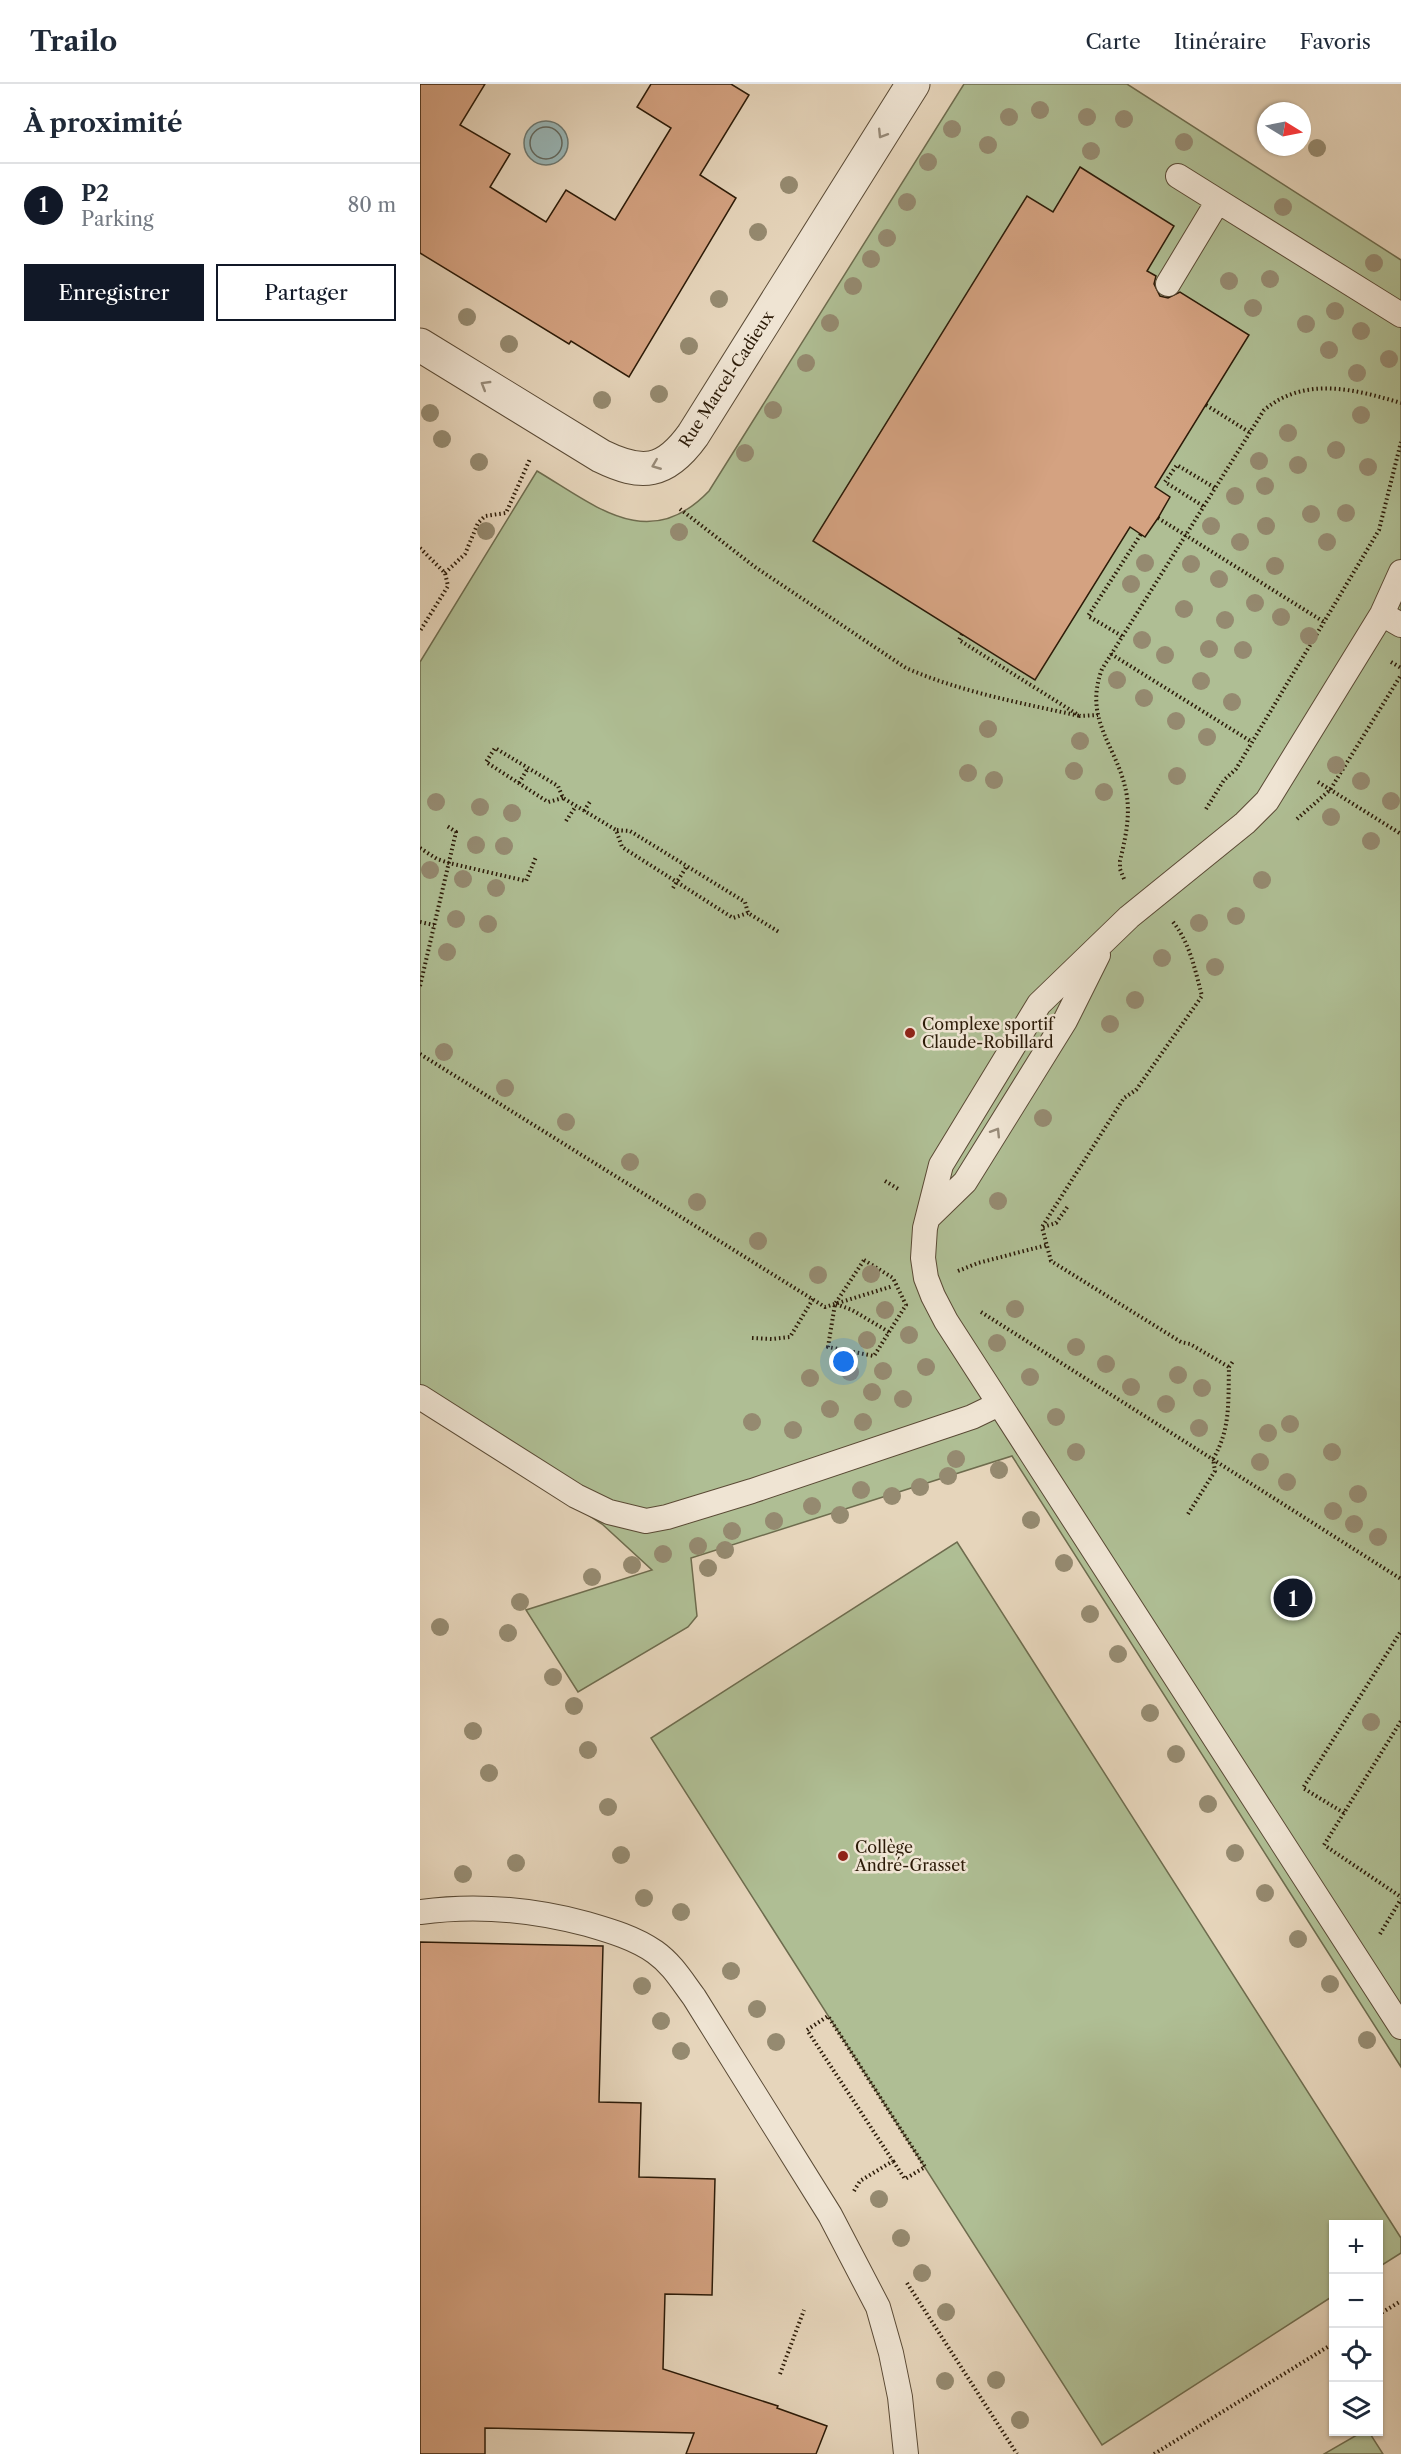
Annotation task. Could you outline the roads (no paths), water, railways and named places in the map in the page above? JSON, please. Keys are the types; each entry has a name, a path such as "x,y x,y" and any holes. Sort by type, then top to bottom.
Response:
{"street":[{"name":"Rue Marcel-Cadieux","path":"420,345 602,456 632,469 656,467 674,456 693,435 913,84"}],"lane":[{"path":"1178,176 1401,315"},
{"path":"1168,284 1218,201"},
{"path":"1401,572 1392,620 1267,801 1245,823 1129,917 1040,1004 941,1165 923,1241 926,1278 946,1321 1401,2027"},
{"path":"420,1397 576,1496 609,1512 646,1521 667,1517 752,1491 972,1417 999,1404"},
{"path":"420,1912 457,1907 502,1908 549,1914 602,1928 637,1941 656,1953 673,1968 694,1997 830,2215 878,2307 900,2397 906,2454"}],"water":[{"path":"546,121 561,128 568,143 561,158 546,165 531,158 524,143 531,128"}],"place":[{"name":"Complexe sportif Claude-Robillard","path":"910,1033"},
{"name":"P2","path":"1293,1598"},
{"name":"Collège André-Grasset","path":"843,1856"}]}
